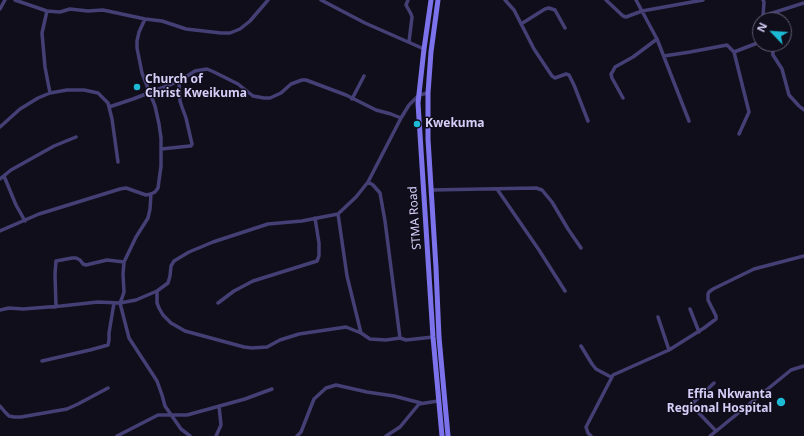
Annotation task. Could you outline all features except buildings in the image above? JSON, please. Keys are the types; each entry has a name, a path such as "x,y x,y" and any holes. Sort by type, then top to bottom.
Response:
{"main road":[{"name":"STMA Road","path":"431,0 418,103 433,337 442,436"},
{"name":"STMA Road","path":"438,0 428,93 428,139 440,337 448,436"}],"street":[{"path":"0,9 5,0"},
{"path":"15,0 47,11 60,12 70,9 88,12 103,10 162,21 186,30 220,33 230,33 240,29 250,21 268,0"},
{"path":"321,0 424,49"},
{"path":"408,0 406,5 412,16 409,42"},
{"path":"505,0 514,10 534,49 552,76 555,78 569,74 588,121"},
{"path":"606,0 626,17 642,11 703,0"},
{"path":"636,0 657,39 689,121"},
{"path":"763,0 764,12"},
{"path":"795,0 796,5"},
{"path":"779,12 804,3"},
{"path":"521,24 549,8 555,10 565,28"},
{"path":"47,11 42,33 45,67 50,93"},
{"path":"0,231 40,214 120,189 126,188 146,195 155,192 158,188 161,149 159,124 155,106 142,73 137,48 139,32 145,19"},
{"path":"623,98 612,78 612,70 634,57 657,39"},
{"path":"664,56 727,45 734,52 749,112 738,134"},
{"path":"734,52 752,45"},
{"path":"773,52 782,69 789,95 804,110"},
{"path":"109,107 179,80 194,71 207,69 238,84 253,96 264,98 277,96 291,84 306,80 346,95 376,110 401,118"},
{"path":"352,99 364,76"},
{"path":"161,149 191,146 192,144 186,118 180,101 179,80"},
{"path":"0,127 20,109 38,98 50,93 68,90 84,90 98,93 108,103 112,119 118,162"},
{"path":"0,310 9,308 23,309 98,302 120,303 136,300 157,291 168,282 171,266 174,261 189,252 213,242 268,224 338,214 356,197 368,182 409,105 419,95 428,93"},
{"path":"25,221 1,177 54,146 76,137"},
{"path":"368,182 380,194 385,221 400,338"},
{"path":"431,190 536,188 542,190 552,202 581,248"},
{"path":"497,189 565,291"},
{"path":"150,194 150,209 148,218 136,237 124,262 124,292 120,303 129,338 157,381 165,406 180,429 190,436"},
{"path":"338,214 347,276 361,333"},
{"path":"218,303 234,291 253,281 317,261 319,250 318,231 315,218"},
{"path":"591,436 586,427 609,384 611,377 617,372 669,350 699,332 716,319 708,300 709,292 754,270 804,256"},
{"path":"56,306 56,261 76,258 86,265 107,260 124,262"},
{"path":"157,291 157,303 159,308 163,315 171,323 185,331 244,347 267,347 280,340 299,334 343,327 361,333 370,339 386,340 400,338 406,340 433,337"},
{"path":"42,361 108,345 114,303"},
{"path":"690,309 699,332"},
{"path":"658,317 669,350"},
{"path":"581,346 596,369 611,377"},
{"path":"710,436 791,370 804,366"},
{"path":"714,383 694,402 693,405 694,408 716,431"},
{"path":"297,436 314,399 326,388 336,385 394,396 421,403 438,401"},
{"path":"0,406 9,416 20,417 67,409 108,388"},
{"path":"116,436 158,415 187,415 245,400 272,389"},
{"path":"386,436 400,427 421,403"},
{"path":"216,436 222,425 219,406"}],"place":[{"name":"Church of Christ Kweikuma","path":"137,87"},
{"name":"Kwekuma","path":"417,124"},
{"name":"Effia Nkwanta Regional Hospital","path":"781,402"}]}
